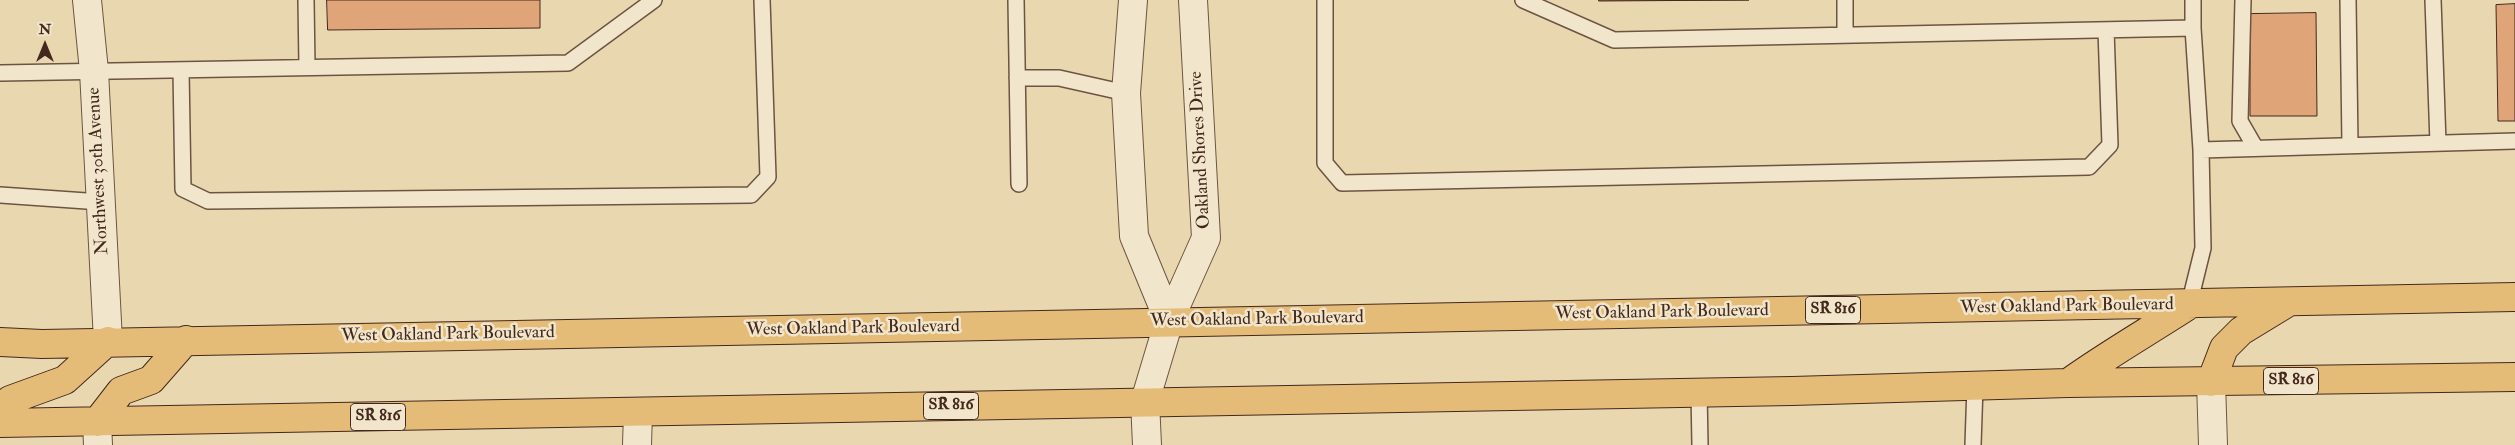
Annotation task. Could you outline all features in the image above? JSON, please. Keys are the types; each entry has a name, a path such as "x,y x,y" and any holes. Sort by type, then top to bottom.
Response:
{"main road":[{"name":"West Oakland Park Boulevard","path":"0,342 42,344 108,341 778,331 1169,321 2189,305 2290,301 2515,297"},
{"path":"2211,382 2224,348 2241,331 2290,301"},
{"path":"2068,383 2103,358 2189,305"},
{"path":"98,434 121,391 151,380 186,340"},
{"path":"0,409 10,400 64,380 108,341"},
{"name":"SR 816","path":"0,424 98,434 638,413 1145,401 1699,392 2068,383 2515,377"}],"street":[{"name":"Northwest 30th Avenue","path":"87,0 94,71 108,341"},
{"path":"1133,0 1126,93 1134,236 1169,321"},
{"name":"Oakland Shores Drive","path":"1147,445 1145,401 1169,321 1206,238 1193,0"},
{"path":"2211,382 2213,445"},
{"path":"637,445 638,413"}],"lane":[{"path":"306,0 308,67"},
{"path":"0,73 568,63 654,0"},
{"path":"181,70 183,189 208,201 751,195 768,178 762,0"},
{"path":"1016,0 1019,184"},
{"path":"1325,0 1324,163 1342,183 2088,167 2110,145 2106,30"},
{"path":"1523,0 1614,40 2193,28"},
{"path":"1845,0 1845,36"},
{"path":"2189,305 2203,248 2201,150 2193,0"},
{"path":"2243,0 2240,121 2256,147"},
{"path":"2348,0 2350,145"},
{"path":"2433,0 2438,143"},
{"path":"1017,78 1059,78 1126,93"},
{"path":"2201,150 2515,141"},
{"path":"0,195 101,202"},
{"path":"1973,445 1975,386"},
{"path":"1699,392 1700,445"}],"building":[{"path":"327,0 540,0 540,28 328,30"},
{"path":"1599,0 1749,0 1599,1"},
{"path":"2515,4 2515,121 2498,121 2496,5"},
{"path":"2316,13 2317,116 2250,116 2250,14"}]}
